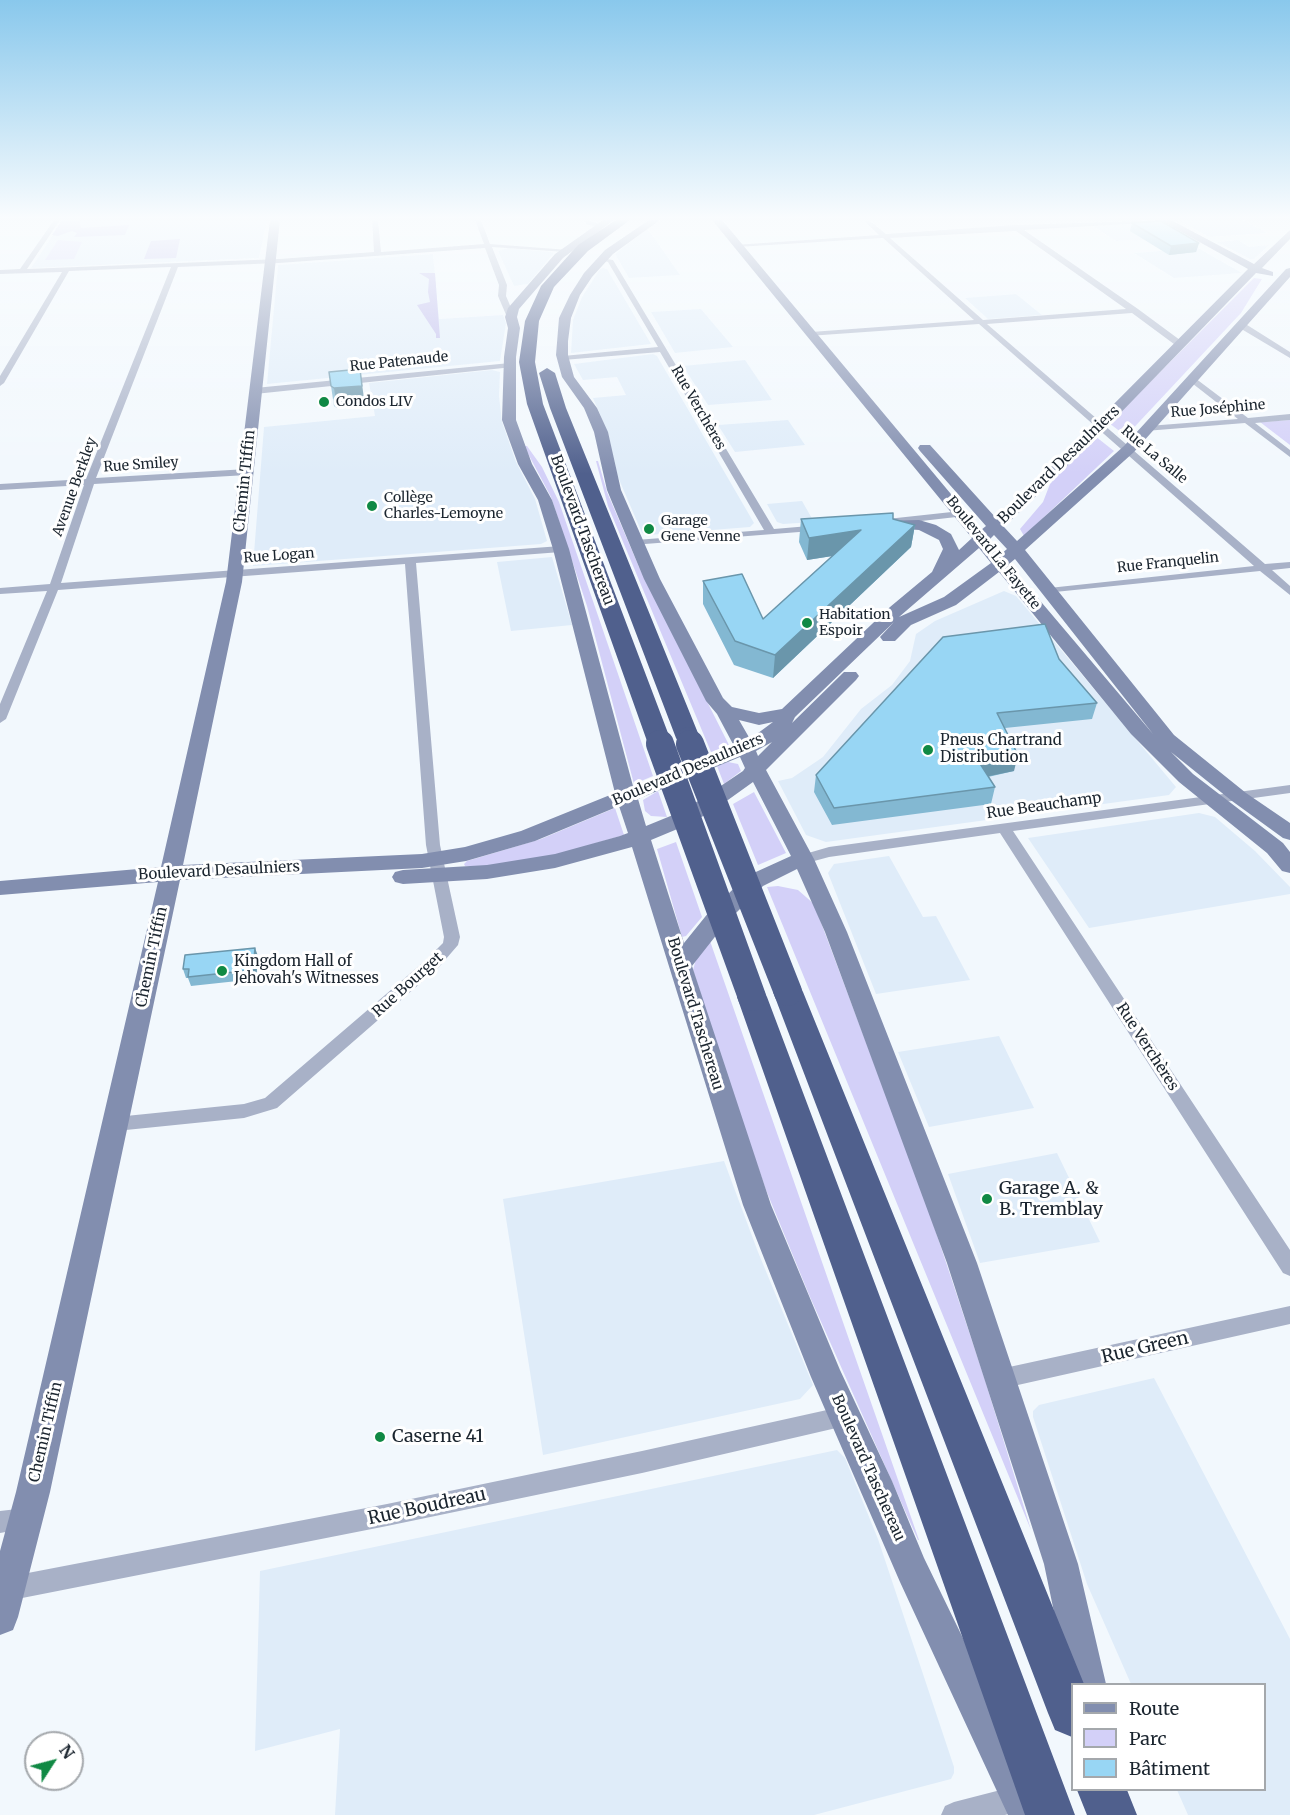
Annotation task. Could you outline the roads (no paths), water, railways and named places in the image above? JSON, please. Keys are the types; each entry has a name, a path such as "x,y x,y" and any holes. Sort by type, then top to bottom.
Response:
{"highway":[{"path":"513,322 521,312 533,305"},
{"name":"Boulevard Taschereau","path":"538,305 530,328 527,370 532,395 752,997 1033,1809"},
{"path":"549,322 556,305"},
{"name":"Boulevard Taschereau","path":"545,355 551,391 1071,1710"},
{"path":"568,377 577,413 574,450"},
{"path":"511,395 522,417 552,448"},
{"path":"1102,1791 1112,1815"}],"street":[{"path":"0,383 46,305"},
{"name":"Avenue Berkley","path":"0,719 54,587 90,482 159,305"},
{"name":"Chemin Tiffin","path":"4,1603 13,1520 116,1124 235,574 265,305"},
{"path":"506,305 513,322"},
{"name":"Boulevard Taschereau","path":"517,305 513,322 508,420 525,464 544,500 561,549 627,797 753,1194 912,1570 1033,1809"},
{"path":"570,305 562,337 563,358 568,377 590,408 601,432 614,490 636,543 715,701 724,711 745,748 803,859 836,932 920,1149 962,1263 1060,1564 1088,1683"},
{"name":"Rue Verchères","path":"637,305 771,532"},
{"name":"Boulevard La Fayette","path":"794,305 999,564 1026,593 1138,730 1186,778 1275,848 1290,866"},
{"name":"Rue La Salle","path":"962,305 1099,427 1129,448 1290,592"},
{"path":"1126,305 1181,345"},
{"name":"Boulevard Desaulniers","path":"438,867 517,841 760,742 774,733 788,714 896,611 981,540 1016,507 1220,305"},
{"name":"Boulevard Desaulniers","path":"0,888 438,867 504,870 555,861 640,837 707,805 756,770 905,621 950,601 1016,550 1148,429 1191,378 1261,305"},
{"path":"818,334 1135,311"},
{"path":"1241,325 1290,356"},
{"name":"Boulevard La Fayette","path":"818,334 880,396"},
{"path":"563,358 663,349"},
{"name":"Rue Patenaude","path":"255,391 510,365"},
{"path":"1191,378 1290,454"},
{"path":"1181,390 1200,391 1212,395"},
{"name":"Rue Joséphine","path":"1148,429 1290,417"},
{"name":"Boulevard La Fayette","path":"919,441 1016,550 1167,739 1239,797 1290,834"},
{"name":"Rue Smiley","path":"0,487 247,472"},
{"path":"974,504 999,510 1016,507"},
{"path":"867,524 961,514"},
{"path":"867,524 919,525 931,528 946,537 951,549 938,574"},
{"path":"636,543 835,527"},
{"name":"Rue Logan","path":"0,591 561,549"},
{"name":"Rue Bourget","path":"116,1124 251,1110 280,1098 448,949 452,937 438,867 410,561"},
{"name":"Rue Franquelin","path":"1048,591 1290,565"},
{"path":"970,585 1007,586 1026,593"},
{"path":"724,711 759,718 788,714"},
{"name":"Rue Beauchamp","path":"803,859 829,852 1290,789"},
{"name":"Rue Verchères","path":"1004,828 1290,1267"},
{"path":"679,965 717,918 755,881 803,859"},
{"name":"Boulevard Desaulniers","path":"0,903 169,880"},
{"name":"Rue Green","path":"999,1379 1037,1373 1290,1315"},
{"name":"Rue Boudreau","path":"4,1603 387,1515 642,1462 845,1416"},
{"path":"1111,1791 1117,1815"},
{"path":"954,1815 1033,1809"}],"place":[{"name":"Condos LIV","path":"324,402"},
{"name":"Collège Charles-Lemoyne","path":"372,506"},
{"name":"Garage Gene Venne","path":"649,529"},
{"name":"Habitation Espoir","path":"807,623"},
{"name":"Pneus Chartrand Distribution","path":"928,750"},
{"name":"Kingdom Hall of Jehovah's Witnesses","path":"222,971"},
{"name":"Garage A. & B. Tremblay","path":"987,1199"},
{"name":"Caserne 41","path":"380,1437"}]}
